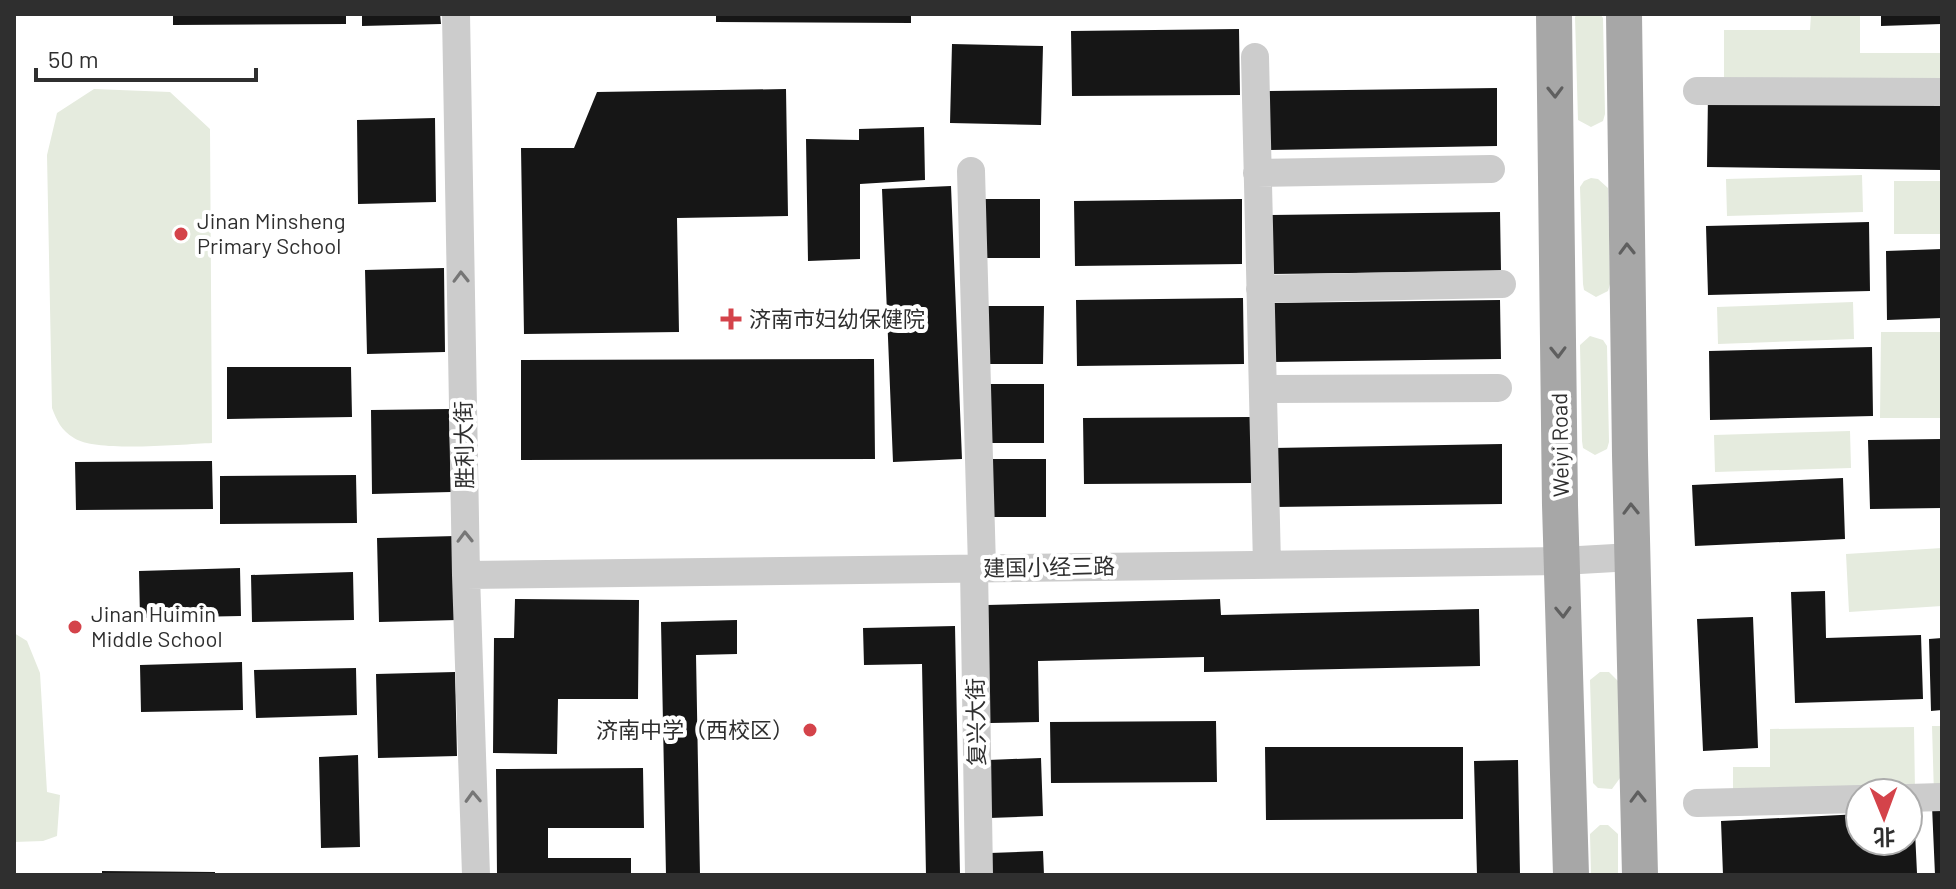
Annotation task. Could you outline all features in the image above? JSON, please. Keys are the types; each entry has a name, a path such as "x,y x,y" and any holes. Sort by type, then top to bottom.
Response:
{"main road":[{"name":"Weiyi Road","path":"1554,14 1562,561 1571,875"},
{"path":"1624,14 1640,875"}],"street":[{"name":"胜利大街","path":"456,14 466,575 476,875"},
{"path":"1255,57 1267,565"},
{"path":"1697,91 1942,92"},
{"path":"1257,173 1491,169"},
{"name":"复兴大街","path":"971,171 978,568 979,875"},
{"path":"1260,289 1502,284"},
{"path":"1263,389 1498,388"},
{"name":"建国小经三路","path":"466,575 1562,561 1632,557"},
{"path":"1697,803 1844,799"}],"shaded area":[{"path":"1577,14 1600,14 1603,18 1605,114 1603,121 1591,127 1578,120"},
{"path":"1811,14 1860,14 1860,53 1942,53 1942,85 1724,87 1724,30 1810,30"},
{"path":"94,89 170,92 210,129 212,443 120,446 85,443 66,432 52,408 47,155 57,113"},
{"path":"1862,175 1863,212 1727,216 1726,179"},
{"path":"1591,178 1598,179 1608,188 1610,284 1608,291 1596,297 1584,290 1583,284 1580,187"},
{"path":"1894,181 1942,181 1942,234 1894,234"},
{"path":"1853,302 1854,339 1718,344 1717,307"},
{"path":"1881,332 1942,332 1942,418 1880,418"},
{"path":"1590,336 1603,340 1607,346 1609,442 1607,449 1595,455 1583,448 1582,441 1580,345"},
{"path":"1850,431 1851,468 1715,472 1714,435"},
{"path":"1942,548 1942,606 1849,612 1846,554"},
{"path":"14,633 27,641 40,673 47,792 60,795 57,836 43,841 14,842"},
{"path":"1600,672 1609,672 1618,681 1620,778 1612,789 1598,788 1593,783 1590,680"},
{"path":"1932,726 1942,726 1942,795 1934,795"},
{"path":"1914,727 1915,777 1844,777 1844,792 1733,793 1733,767 1770,767 1770,729"},
{"path":"1600,825 1608,825 1618,834 1618,875 1591,875 1590,834"}],"building":[{"path":"173,14 346,14 346,24 173,25"},
{"path":"362,14 440,14 441,24 362,26"},
{"path":"716,14 911,14 911,23 716,22"},
{"path":"1881,14 1941,14 1941,24 1881,26"},
{"path":"1239,29 1240,95 1072,96 1071,31"},
{"path":"952,44 1043,46 1041,125 950,123"},
{"path":"1497,88 1497,146 1269,150 1268,91"},
{"path":"786,89 788,216 677,218 679,332 524,334 521,148 574,148 597,92"},
{"path":"1708,94 1942,97 1942,170 1707,167"},
{"path":"435,118 436,202 358,204 357,120"},
{"path":"924,127 925,180 860,184 860,259 808,261 806,139 859,140 859,129"},
{"path":"951,186 962,459 893,462 882,189"},
{"path":"980,199 1040,199 1040,258 980,258"},
{"path":"1242,199 1242,264 1075,266 1074,201"},
{"path":"1500,212 1501,271 1272,274 1271,215"},
{"path":"1869,222 1870,291 1708,295 1706,226"},
{"path":"1942,249 1942,318 1887,320 1886,251"},
{"path":"444,268 445,352 367,354 365,270"},
{"path":"1243,298 1244,364 1077,366 1076,300"},
{"path":"1500,300 1501,359 1272,362 1271,303"},
{"path":"984,306 1044,306 1043,364 984,364"},
{"path":"1872,347 1873,416 1710,420 1709,351"},
{"path":"874,359 875,459 521,460 521,360"},
{"path":"227,367 351,367 352,417 227,419"},
{"path":"984,384 1044,384 1044,443 984,443"},
{"path":"449,409 451,492 372,494 371,410"},
{"path":"1251,417 1251,483 1084,484 1083,418"},
{"path":"1942,439 1942,508 1870,509 1868,440"},
{"path":"1502,444 1502,504 1274,507 1273,448"},
{"path":"986,459 1046,459 1046,517 986,517"},
{"path":"212,461 213,509 76,510 75,462"},
{"path":"356,475 357,523 220,524 220,476"},
{"path":"1843,478 1845,539 1695,546 1692,485"},
{"path":"456,536 457,620 379,622 377,538"},
{"path":"240,568 241,616 140,618 139,571"},
{"path":"353,572 354,620 252,622 251,575"},
{"path":"1825,591 1826,638 1921,635 1923,699 1795,703 1791,592"},
{"path":"515,599 639,600 638,699 558,699 557,754 493,753 494,638 514,638"},
{"path":"1220,599 1221,615 1479,609 1480,666 1204,672 1204,657 1038,661 1039,722 990,723 987,605"},
{"path":"1753,617 1758,748 1703,751 1697,619"},
{"path":"737,620 737,654 696,655 700,875 666,875 661,622"},
{"path":"955,626 960,875 926,875 922,664 864,665 863,628"},
{"path":"1942,638 1942,710 1931,711 1929,639"},
{"path":"242,662 243,710 141,712 140,665"},
{"path":"356,668 357,715 256,718 254,670"},
{"path":"455,672 457,756 378,758 376,674"},
{"path":"1216,721 1217,782 1051,783 1050,722"},
{"path":"1265,747 1463,747 1463,819 1266,820"},
{"path":"358,755 360,847 321,848 319,757"},
{"path":"1041,758 1043,816 989,818 988,760"},
{"path":"1518,760 1520,875 1477,875 1474,761"},
{"path":"643,768 644,828 548,828 548,858 631,858 631,875 497,875 496,769"},
{"path":"1942,805 1942,875 1935,875 1932,806"},
{"path":"1844,815 1844,857 1916,857 1917,873 1723,875 1721,821"},
{"path":"1043,851 1044,875 991,875 990,853"},
{"path":"102,871 215,872 215,875 102,875"}],"place":[{"name":"Jinan Minsheng Primary School","path":"181,234"},
{"name":"济南市妇幼保健院","path":"731,319"},
{"name":"Jinan Huimin Middle School","path":"75,627"},
{"name":"济南中学（西校区）","path":"810,730"}]}
